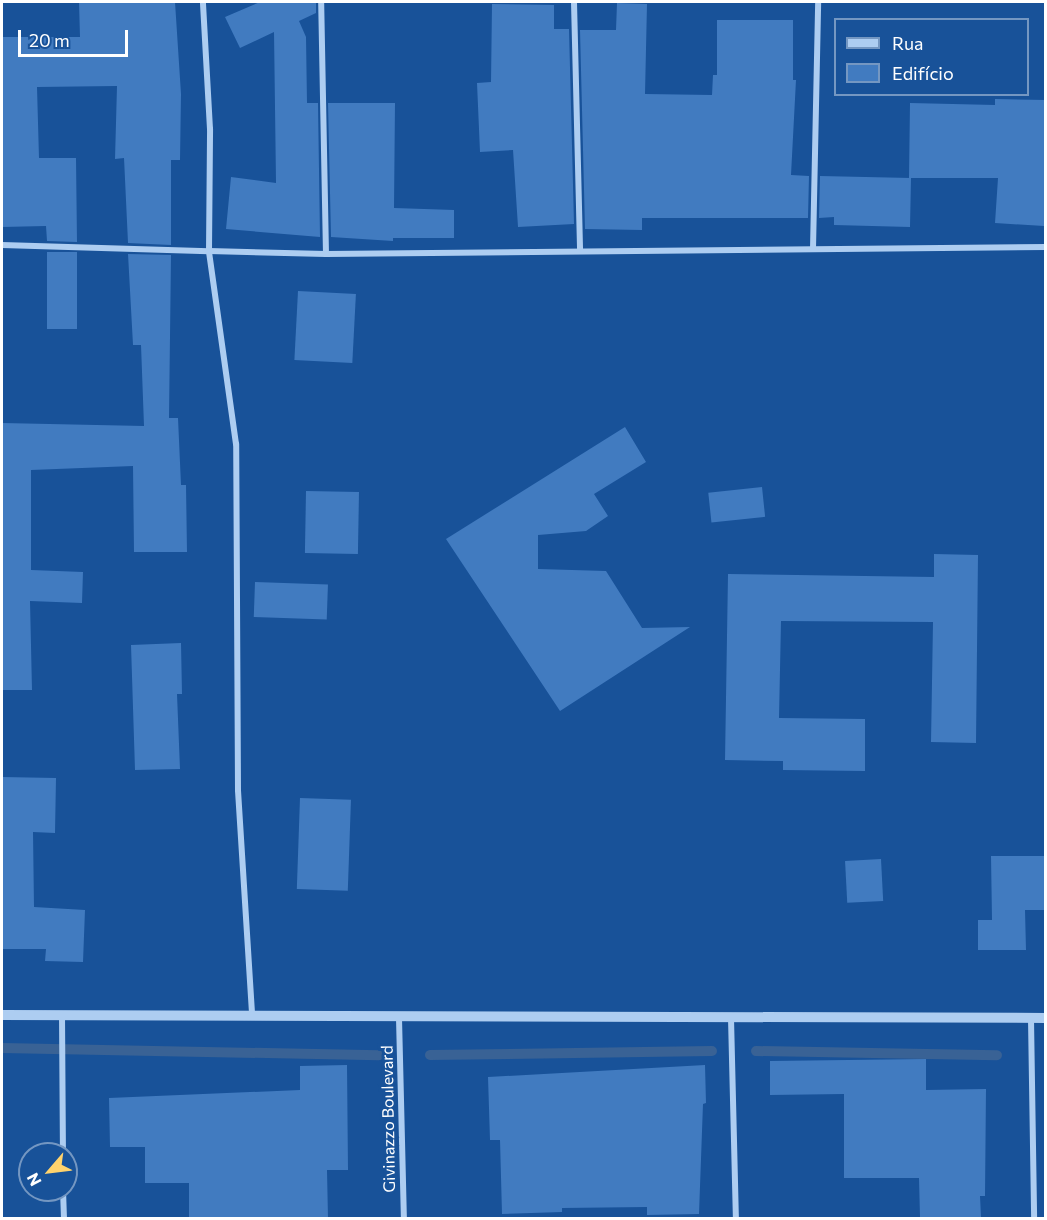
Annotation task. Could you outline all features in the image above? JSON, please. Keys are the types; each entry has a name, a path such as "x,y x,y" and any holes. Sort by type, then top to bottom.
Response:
{"street":[{"path":"203,2 210,129 209,251 236,444 238,790 252,1014"},
{"path":"321,2 326,254"},
{"path":"574,2 580,251"},
{"path":"813,249 818,2"},
{"path":"2,245 326,254 1046,247"},
{"path":"2,1016 252,1014 399,1018 1046,1018"},
{"path":"62,1015 63,1142"},
{"name":"Givinazzo Boulevard","path":"399,1018 404,1218"},
{"path":"731,1018 736,1218"},
{"path":"1031,1019 1034,1218"},
{"path":"63,1202 64,1218"}],"building":[{"path":"79,2 175,2 181,94 180,160 171,160 171,245 128,243 124,158 115,159 117,86 37,87 39,158 76,158 77,242 47,241 46,226 2,227 2,37 80,37"},
{"path":"260,2 316,2 316,13 299,21 306,37 307,103 318,103 320,237 226,229 231,177 276,183 274,32 240,48 225,17"},
{"path":"617,3 647,4 645,94 712,95 713,75 717,75 717,20 793,20 793,80 796,80 791,175 809,176 808,218 642,218 642,230 585,229 580,30 616,30"},
{"path":"492,4 554,5 554,29 569,29 574,224 518,227 513,150 480,152 477,83 491,82"},
{"path":"995,99 1046,100 1044,226 995,223 998,178 909,178 910,103 995,105"},
{"path":"328,103 395,103 394,208 454,210 454,238 393,238 393,241 331,237"},
{"path":"820,176 911,178 910,227 834,225 834,217 819,218"},
{"path":"47,252 77,252 77,329 47,329"},
{"path":"128,254 171,255 169,418 178,418 181,485 186,485 187,552 134,552 133,466 31,470 31,570 83,572 82,603 30,601 32,690 2,690 2,423 144,426 141,345 133,345"},
{"path":"298,291 356,294 352,363 294,360"},
{"path":"625,427 646,462 594,494 608,516 586,531 538,535 538,569 606,571 642,628 690,627 560,711 446,539"},
{"path":"762,487 765,517 711,522 708,493"},
{"path":"306,491 359,492 358,554 305,553"},
{"path":"934,554 978,555 976,743 931,742 933,622 781,621 779,718 865,719 865,771 783,770 783,761 725,760 728,574 934,577"},
{"path":"255,582 328,585 327,620 254,617"},
{"path":"181,643 182,694 177,694 180,769 135,770 131,645"},
{"path":"2,777 56,778 55,833 33,832 34,907 85,910 83,962 45,961 46,949 2,949"},
{"path":"300,798 351,800 348,891 297,889"},
{"path":"991,856 1046,856 1044,910 1025,910 1026,950 978,950 978,920 992,920"},
{"path":"881,859 883,901 847,903 845,861"},
{"path":"926,1059 926,1090 986,1089 985,1196 980,1196 981,1217 920,1217 919,1178 844,1178 844,1094 770,1095 770,1061"},
{"path":"347,1065 348,1170 327,1170 328,1218 189,1218 189,1183 145,1183 145,1147 110,1147 109,1098 300,1090 300,1066"},
{"path":"705,1065 706,1103 703,1104 699,1214 647,1215 647,1207 562,1208 562,1212 502,1214 500,1140 490,1140 488,1077"}],"waterway":[{"path":"2,1048 379,1055"},
{"path":"430,1055 712,1051"},
{"path":"756,1051 997,1055"}]}
